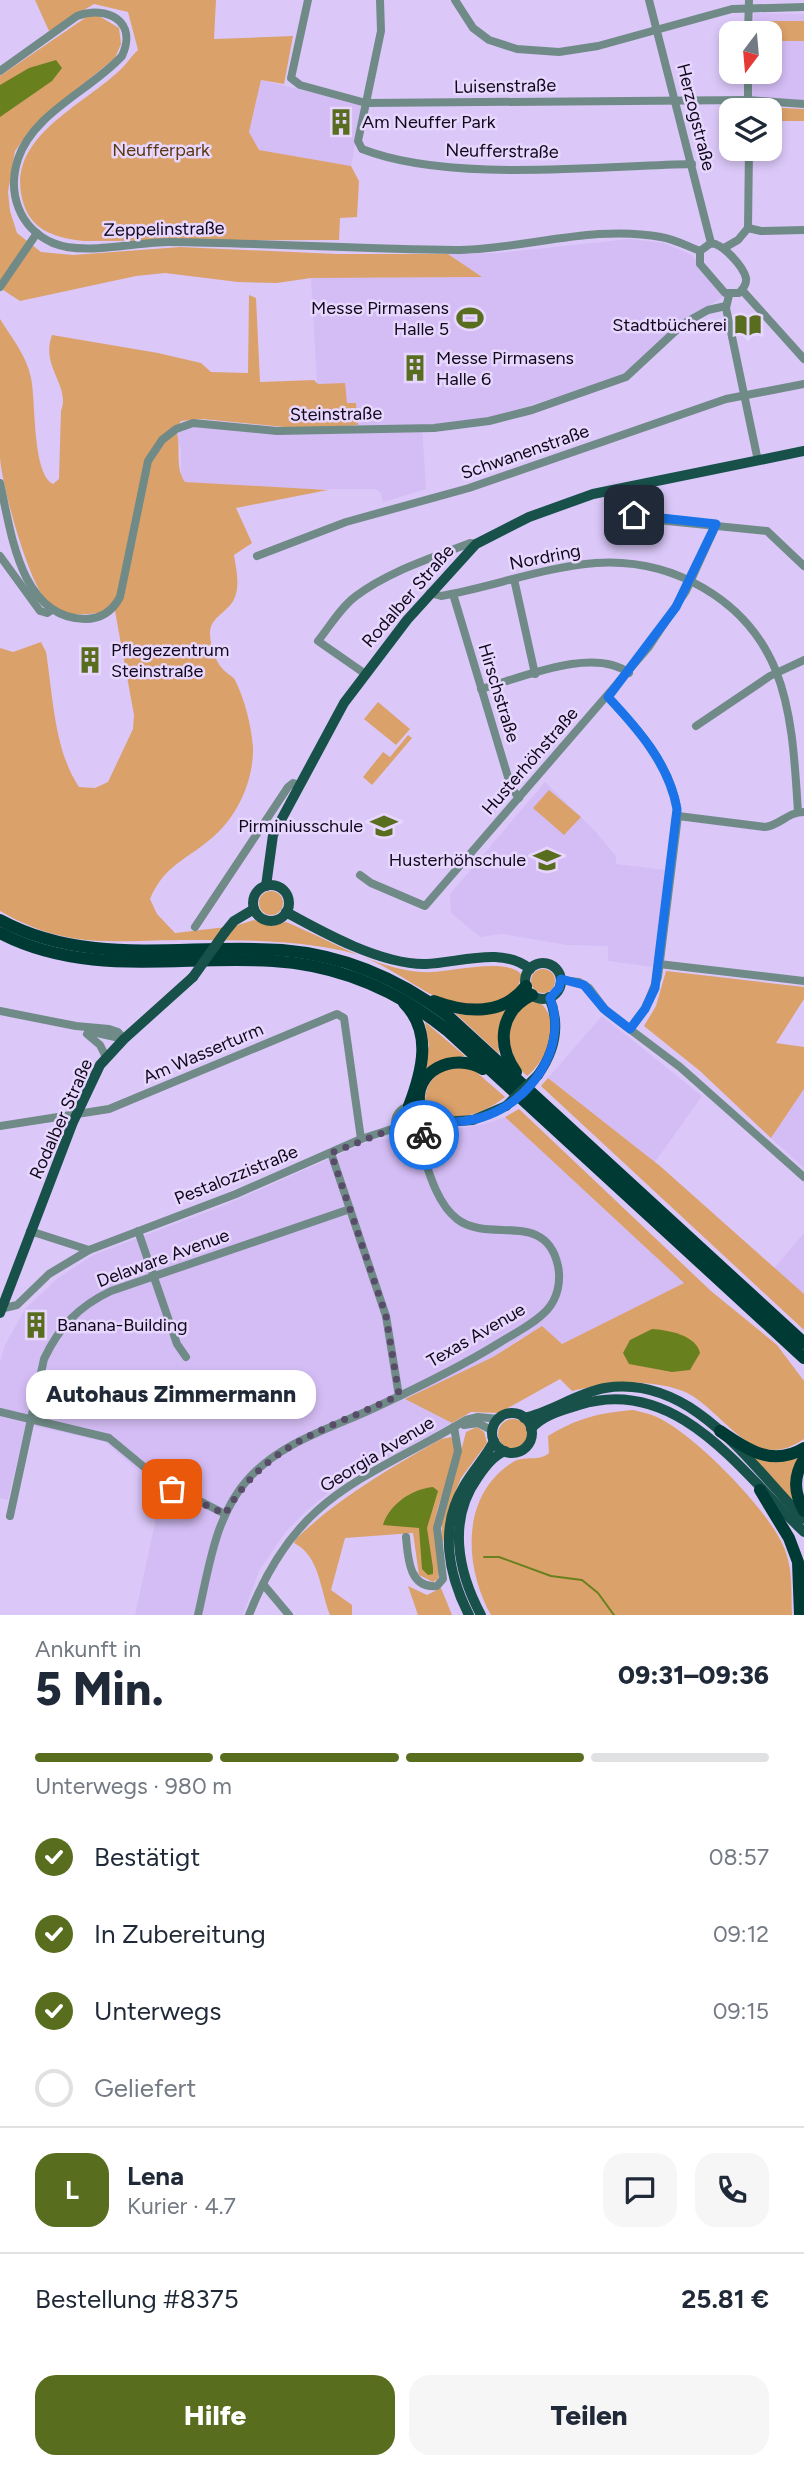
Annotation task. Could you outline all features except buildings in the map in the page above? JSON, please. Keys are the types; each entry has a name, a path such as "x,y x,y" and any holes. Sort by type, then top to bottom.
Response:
{"highway":[{"path":"0,920 54,943 91,950 299,952 357,966 420,996 461,1010 486,1010 502,1005 529,990"},
{"path":"0,933 31,947 91,961 253,960 306,965 353,976 396,996 448,1031 803,1354"},
{"path":"529,990 509,1014 503,1042 509,1062 538,1099"},
{"path":"396,996 414,1016 423,1035 424,1053 415,1108"},
{"path":"420,996 447,1016 538,1099 803,1354"},
{"path":"415,1108 422,1084 442,1064 467,1061 500,1079"},
{"path":"720,1431 763,1456 789,1456 804,1448"},
{"path":"804,1459 795,1481 797,1496 804,1511"},
{"path":"760,1490 789,1538 798,1562 801,1606"}],"main road":[{"name":"Rodalber Straße","path":"266,886 273,835 344,703 364,673 430,593 476,544 542,512 626,487 804,451"},
{"name":"Rodalber Straße","path":"278,886 277,851 282,818"},
{"path":"266,886 278,886 287,895 286,912 272,921 261,918 254,909 255,895 266,886"},
{"name":"Rodalber Straße","path":"0,1310 75,1116 106,1057 193,977 234,921 254,909"},
{"path":"286,912 332,936 400,961 426,964 501,957 517,960 530,969"},
{"path":"530,969 541,963 556,969 561,979 559,988 550,998"},
{"path":"530,969 529,990 550,998"},
{"path":"429,1123 473,1120 506,1106 538,1075 550,1054 555,1038 555,1014 550,998"},
{"path":"469,1615 451,1565 450,1525 460,1493 494,1436 499,1419 511,1414 524,1418 606,1388 639,1388 678,1401 720,1431 804,1519"},
{"path":"531,1429 543,1419 584,1403 625,1398 663,1407 701,1432 804,1532"},
{"path":"494,1436 505,1451 513,1453 525,1448 532,1437 531,1429 524,1418"},
{"path":"481,1615 462,1573 460,1519 474,1482 494,1458 505,1451"}],"street":[{"name":"Luisenstraße","path":"308,0 291,78 300,85 366,103 719,100"},
{"path":"366,103 381,30 380,0"},
{"path":"455,0 480,36 498,44 522,49 572,51 657,31 748,4 804,7"},
{"name":"Herzogstraße","path":"649,0 677,100 711,243"},
{"path":"0,71 77,16 91,11 114,16 125,31 127,44 122,56 44,122 30,137 19,158 13,192 15,202 29,226 37,233 0,287"},
{"name":"Luisenstraße","path":"782,102 804,104"},
{"name":"Neufferstraße","path":"366,103 358,141 360,147 413,162 499,169 692,164"},
{"path":"724,248 738,240 748,228 749,161"},
{"path":"748,228 761,231 804,230"},
{"name":"Zeppelinstraße","path":"37,233 56,244 78,247 165,242 457,250 630,234 664,237 700,251"},
{"path":"729,295 700,264 700,251 711,243 724,248 745,275 742,290"},
{"path":"729,295 742,290"},
{"path":"742,290 804,359"},
{"path":"729,295 726,306 758,461"},
{"name":"Steinstraße","path":"52,610 77,618 99,617 116,604 124,578 144,473 151,452 176,429 193,423 295,432 452,427 532,410 626,377 683,324 708,310 726,306"},
{"name":"Schwanenstraße","path":"257,556 346,522 470,488 745,393 804,384"},
{"path":"0,483 25,574 52,610 47,613 40,611 0,556"},
{"path":"626,487 637,518 767,531 804,566"},
{"name":"Husterhöhstraße","path":"360,875 371,883 425,906 629,673 668,619 691,581 716,524"},
{"path":"364,673 317,641 345,607 375,584 470,543 476,544"},
{"name":"Nordring","path":"430,593 440,596 453,594 576,566 612,563 658,569 691,581 714,594 734,611 762,645 776,673 793,753 801,812"},
{"path":"514,579 535,674"},
{"name":"Hirschstraße","path":"453,594 511,787 519,798"},
{"path":"696,726 776,673 804,660"},
{"path":"481,689 598,661 615,665 629,673"},
{"path":"608,697 649,744 672,790 678,816 659,964 651,999 630,1029"},
{"name":"Rodalber Straße","path":"195,927 288,787 293,783 299,785"},
{"path":"678,816 765,827 801,812"},
{"path":"659,964 804,981"},
{"path":"561,979 584,985 604,1009 680,1067 804,1177"},
{"path":"0,1011 76,1026 107,1037 124,1039"},
{"name":"Am Wasserturm","path":"0,1126 75,1116 119,1105 340,1014 344,1018 361,1139"},
{"path":"76,1026 100,1045 106,1057"},
{"path":"415,1108 429,1123 426,1133 418,1139 404,1139 395,1128 399,1112 415,1108"},
{"name":"Pestalozzistraße","path":"0,1310 17,1306 49,1274 89,1250 361,1139 395,1128"},
{"name":"Texas Avenue","path":"198,1615 225,1514 247,1480 280,1451 399,1395 527,1326 546,1311 558,1287 555,1256 544,1240 514,1228 476,1229 456,1219 447,1209 418,1139"},
{"path":"331,1153 386,1316 399,1395"},
{"name":"Delaware Avenue","path":"10,1516 44,1359 67,1323 97,1298 350,1209"},
{"path":"30,1231 89,1250"},
{"path":"138,1231 177,1344 186,1357"},
{"path":"0,1412 109,1438 161,1481 225,1514"},
{"name":"Georgia Avenue","path":"249,1615 263,1584 294,1532 325,1502 363,1477 454,1427 474,1418 499,1419"},
{"name":"Georgia Avenue","path":"454,1427 478,1423 494,1436"},
{"path":"406,1537 414,1577 427,1586 441,1583 443,1579 437,1528 458,1451 454,1427"},
{"path":"263,1584 289,1615"}],"shaded area":[{"path":"754,13 804,14 804,102 782,100 782,98 752,98 753,84 782,84 782,21 754,21"},
{"path":"56,60 62,68 52,81 0,117 0,85 29,68"},
{"path":"261,80 363,105 351,166 259,150 249,132"},
{"path":"629,239 664,243 692,255 725,296 680,323 623,375 500,415 422,425 426,489 383,502 381,493 376,489 277,489 185,482 181,476 181,450 176,431 191,425 358,433 356,403 346,403 317,384 311,278 481,277 448,254 499,253"},
{"name":"Husterhöhschule","path":"545,782 594,830 616,856 616,864 666,870 653,967 608,961 608,946 567,945 502,934 480,937 451,913 450,894"},
{"path":"602,1016 702,1096 655,1162 548,1078"},
{"path":"804,1089 804,1168 771,1138"},
{"path":"505,1117 684,1283 562,1344 523,1337 493,1357 406,1399 452,1423 339,1484 307,1510 284,1534 259,1571 243,1615 135,1615 162,1491 105,1442 26,1424 8,1500 0,1498 0,1363 4,1347 25,1309 58,1278 93,1255 225,1205 372,1140 393,1138 415,1152 429,1147 438,1132 485,1124"},
{"path":"804,1233 804,1294 774,1268"},
{"path":"652,1329 673,1332 693,1342 700,1353 690,1370 672,1372 629,1364 623,1353 630,1340"},
{"path":"433,1487 438,1491 427,1528 433,1568 433,1574 428,1575 422,1569 419,1528 383,1525 390,1511 402,1499"}],"green space":[{"name":"Neufferpark","path":"35,0 216,0 214,39 293,36 284,84 261,80 249,132 259,150 351,166 359,181 357,217 340,218 339,240 84,241 65,238 40,227 24,205 20,181 25,160 36,141 52,125 108,80 138,50 128,12 94,4 49,31"},
{"path":"88,16 99,16 119,28 121,44 115,58 30,130 15,151 8,192 10,211 17,233 41,252 73,255 180,247 337,254 448,254 482,277 311,278 277,283 238,282 165,273 136,276 20,301 0,288 0,76"},
{"path":"782,21 804,21 804,41 782,41"},
{"path":"782,108 804,109 804,121 782,121"},
{"path":"249,295 256,298 260,382 314,380 318,384 345,383 347,403 356,403 358,425 304,429 202,419 181,421 176,430 180,470 185,482 328,490 236,508 252,543 234,555 237,581 235,597 213,623 210,635 217,661 235,680 245,704 253,747 251,772 243,796 230,819 213,837 170,870 150,899 157,914 175,933 235,926 254,920 272,926 286,922 369,959 404,970 432,972 489,966 513,969 521,974 518,985 512,994 503,1000 479,1006 454,1004 431,995 370,960 324,947 242,940 88,940 46,932 0,911 0,648 13,652 41,642 46,652 59,739 79,787 95,788 108,782 133,729 134,715 115,611 72,614 56,609 41,594 25,557 11,512 0,458 0,319 29,370 41,466 53,484 59,479 63,402 50,357 52,335 201,363 211,372 248,373"},
{"path":"378,702 410,729 396,745 364,719"},
{"path":"408,735 412,738 372,785 363,777 383,752 390,757"},
{"path":"549,790 581,817 564,835 533,808"},
{"path":"271,891 280,894 283,903 280,912 271,915 262,912 259,903 262,894"},
{"path":"543,969 552,972 555,981 552,990 543,993 534,990 531,981 534,972"},
{"path":"666,971 804,987 804,999 776,1043 804,1047 804,1089 771,1138 700,1071 644,1026 656,1006"},
{"path":"537,1000 550,1018 550,1039 541,1060 527,1076 512,1052 509,1031 527,1001"},
{"path":"512,1003 498,1040 499,1054 455,1013 485,1014"},
{"path":"425,1022 465,1056 438,1061 422,1075 429,1046"},
{"path":"454,1066 474,1070 505,1097 479,1112 459,1117 430,1112 425,1105 429,1085 436,1076"},
{"path":"548,1078 660,1166 804,1294 804,1330 541,1086"},
{"path":"519,1109 711,1291 777,1345 804,1381 804,1439 785,1448 767,1449 752,1444 695,1398 680,1390 653,1384 612,1384 572,1391 560,1379 499,1413 471,1412 452,1423 405,1399 493,1357 542,1326 562,1344 684,1283 505,1117"},
{"path":"412,1112 423,1119 424,1124 417,1135 412,1136 401,1129 400,1124 407,1113"},
{"path":"633,1410 659,1418 692,1441 731,1476 765,1516 788,1558 792,1615 491,1615 482,1596 472,1554 472,1533 483,1493 496,1476 513,1462 549,1453 548,1436 589,1417"},
{"path":"513,1419 524,1423 528,1434 524,1445 513,1449 502,1445 498,1434 502,1423"},
{"path":"477,1427 484,1432 487,1443 461,1478 454,1495 442,1546 442,1523 466,1432"},
{"path":"451,1437 454,1453 435,1521 438,1579 433,1582 419,1575 413,1533 345,1538 331,1590 352,1605 352,1615 330,1615 314,1565 303,1549 294,1543 296,1539 329,1510 365,1484 441,1439"},
{"path":"804,1452 793,1501 747,1455 770,1462"},
{"path":"408,1586 427,1595 441,1588 452,1615 418,1615"}],"waterway":[{"path":"484,1557 499,1557 551,1576 582,1580 598,1593 614,1615"}],"way so far":[{"path":"172,1489 225,1514 247,1480 280,1451 399,1395 395,1384 386,1316 331,1153 361,1139 395,1128 404,1139 414,1141 424,1135"}],"place":[{"name":"Am Neuffer Park","path":"341,122"},
{"name":"Messe Pirmasens Halle 5","path":"470,318"},
{"name":"Stadtbücherei","path":"748,325"},
{"name":"Messe Pirmasens Halle 6","path":"415,368"},
{"name":"Pflegezentrum Steinstraße","path":"90,660"},
{"name":"Pirminiusschule","path":"384,826"},
{"name":"Husterhöhschule","path":"547,860"},
{"name":"Banana-Building","path":"36,1325"},
{"name":"Autohaus Zimmermann","path":"172,1489"}],"route":[{"path":"424,1135 429,1123 473,1120 496,1113 530,1085 553,1047 556,1022 550,998 557,992 561,979 579,982 589,988 604,1009 630,1029 645,1009 655,988 678,816 676,799 649,744 608,697 632,669 676,607 691,581 716,524 637,518 634,515"}]}
